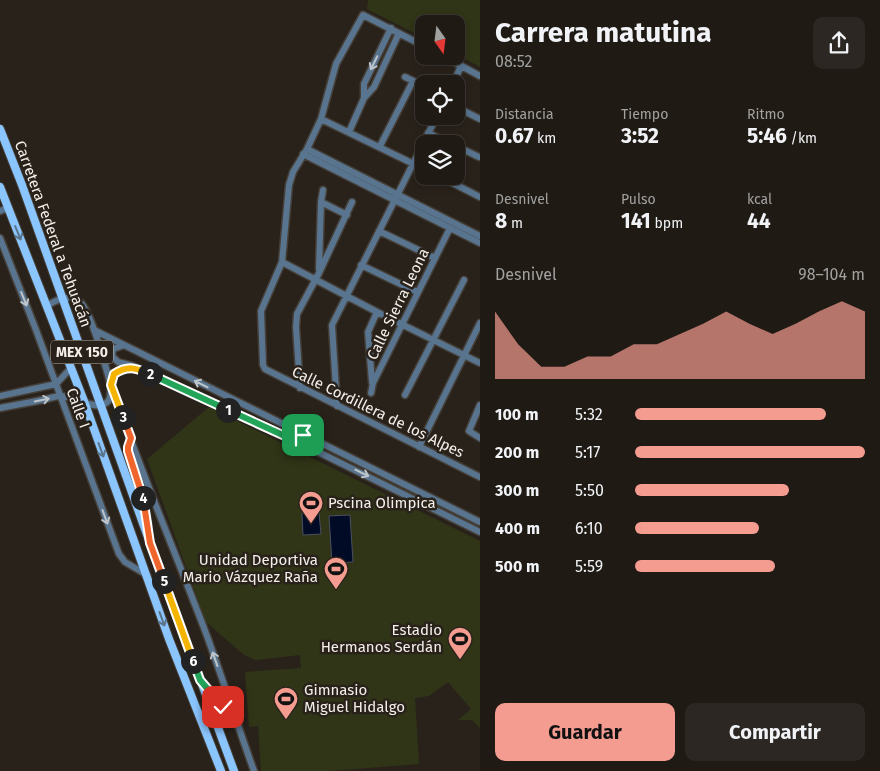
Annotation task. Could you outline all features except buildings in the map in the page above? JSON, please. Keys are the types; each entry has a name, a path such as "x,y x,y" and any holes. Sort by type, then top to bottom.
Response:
{"main road":[{"name":"Carretera Federal a Tehuacán","path":"0,129 234,771"},
{"name":"Carretera Federal a Tehuacán","path":"0,187 4,209 47,306 84,401 169,638 221,771"},
{"path":"131,438 128,451 144,501 150,543"},
{"path":"200,680 236,720"}],"street":[{"path":"415,41 363,15 360,18 336,64 321,118 293,172 289,185 282,262 402,325 480,363"},
{"path":"364,98 364,84 391,28"},
{"path":"349,132 364,98 374,87 399,33"},
{"path":"457,75 461,66 480,76"},
{"path":"380,146 413,81 405,77"},
{"path":"465,112 480,119"},
{"path":"321,118 413,163"},
{"path":"337,406 332,325 432,125"},
{"path":"428,133 432,135"},
{"path":"465,150 479,157"},
{"path":"305,152 480,236"},
{"path":"457,185 480,197"},
{"path":"319,273 323,190"},
{"path":"396,197 480,243"},
{"path":"321,202 347,215"},
{"path":"300,388 296,327 297,314 319,273 352,202"},
{"name":"Calle Sierra Leona","path":"371,393 373,383 450,228"},
{"path":"378,231 435,258"},
{"name":"Calle I","path":"0,238 119,554 125,562 147,576"},
{"name":"Calle Cordillera de los Alpes","path":"282,262 261,311 263,365 265,369 480,477"},
{"path":"361,265 417,292"},
{"path":"405,395 464,280"},
{"path":"47,306 52,302 72,298 78,300 84,307 94,330 111,385 205,631 254,771"},
{"path":"373,383 368,332 377,312"},
{"path":"419,447 480,324"},
{"path":"94,330 480,522"},
{"path":"124,344 113,349 112,356 118,362 135,367 298,442 480,532"},
{"path":"0,408 60,396 84,401 93,406 101,406 109,400 114,374 123,368 135,367"},
{"path":"0,396 56,384 71,368"},
{"path":"480,405 469,431 480,438"},
{"path":"298,442 303,435"},
{"path":"316,451 321,444"},
{"path":"337,461 341,453"}],"green space":[{"path":"368,0 480,0 480,67 465,59 465,15 415,15 415,33 367,9"},
{"name":"Unidad Deportiva Mario Vázquez Raña","path":"209,407 480,541 480,728 472,720 458,720 471,709 448,682 429,696 415,698 419,764 329,771 261,771 258,726 249,727 245,672 301,668 300,655 256,660 244,655 206,622 147,459"}],"water":[{"name":"Pscina Olimpica","path":"302,513 319,513 321,534 303,535"},
{"path":"350,515 353,562 332,563 329,516"}],"place":[{"name":"Pscina Olimpica","path":"311,524"},
{"name":"Unidad Deportiva Mario Vázquez Raña","path":"336,590"},
{"name":"Estadio Hermanos Serdán","path":"460,660"},
{"name":"Gimnasio Miguel Hidalgo","path":"286,720"}],"route":[{"path":"223,707 200,680 150,543 144,501 128,451 131,438 111,385 112,378 114,374 123,368 135,367 298,442 303,435"}]}
